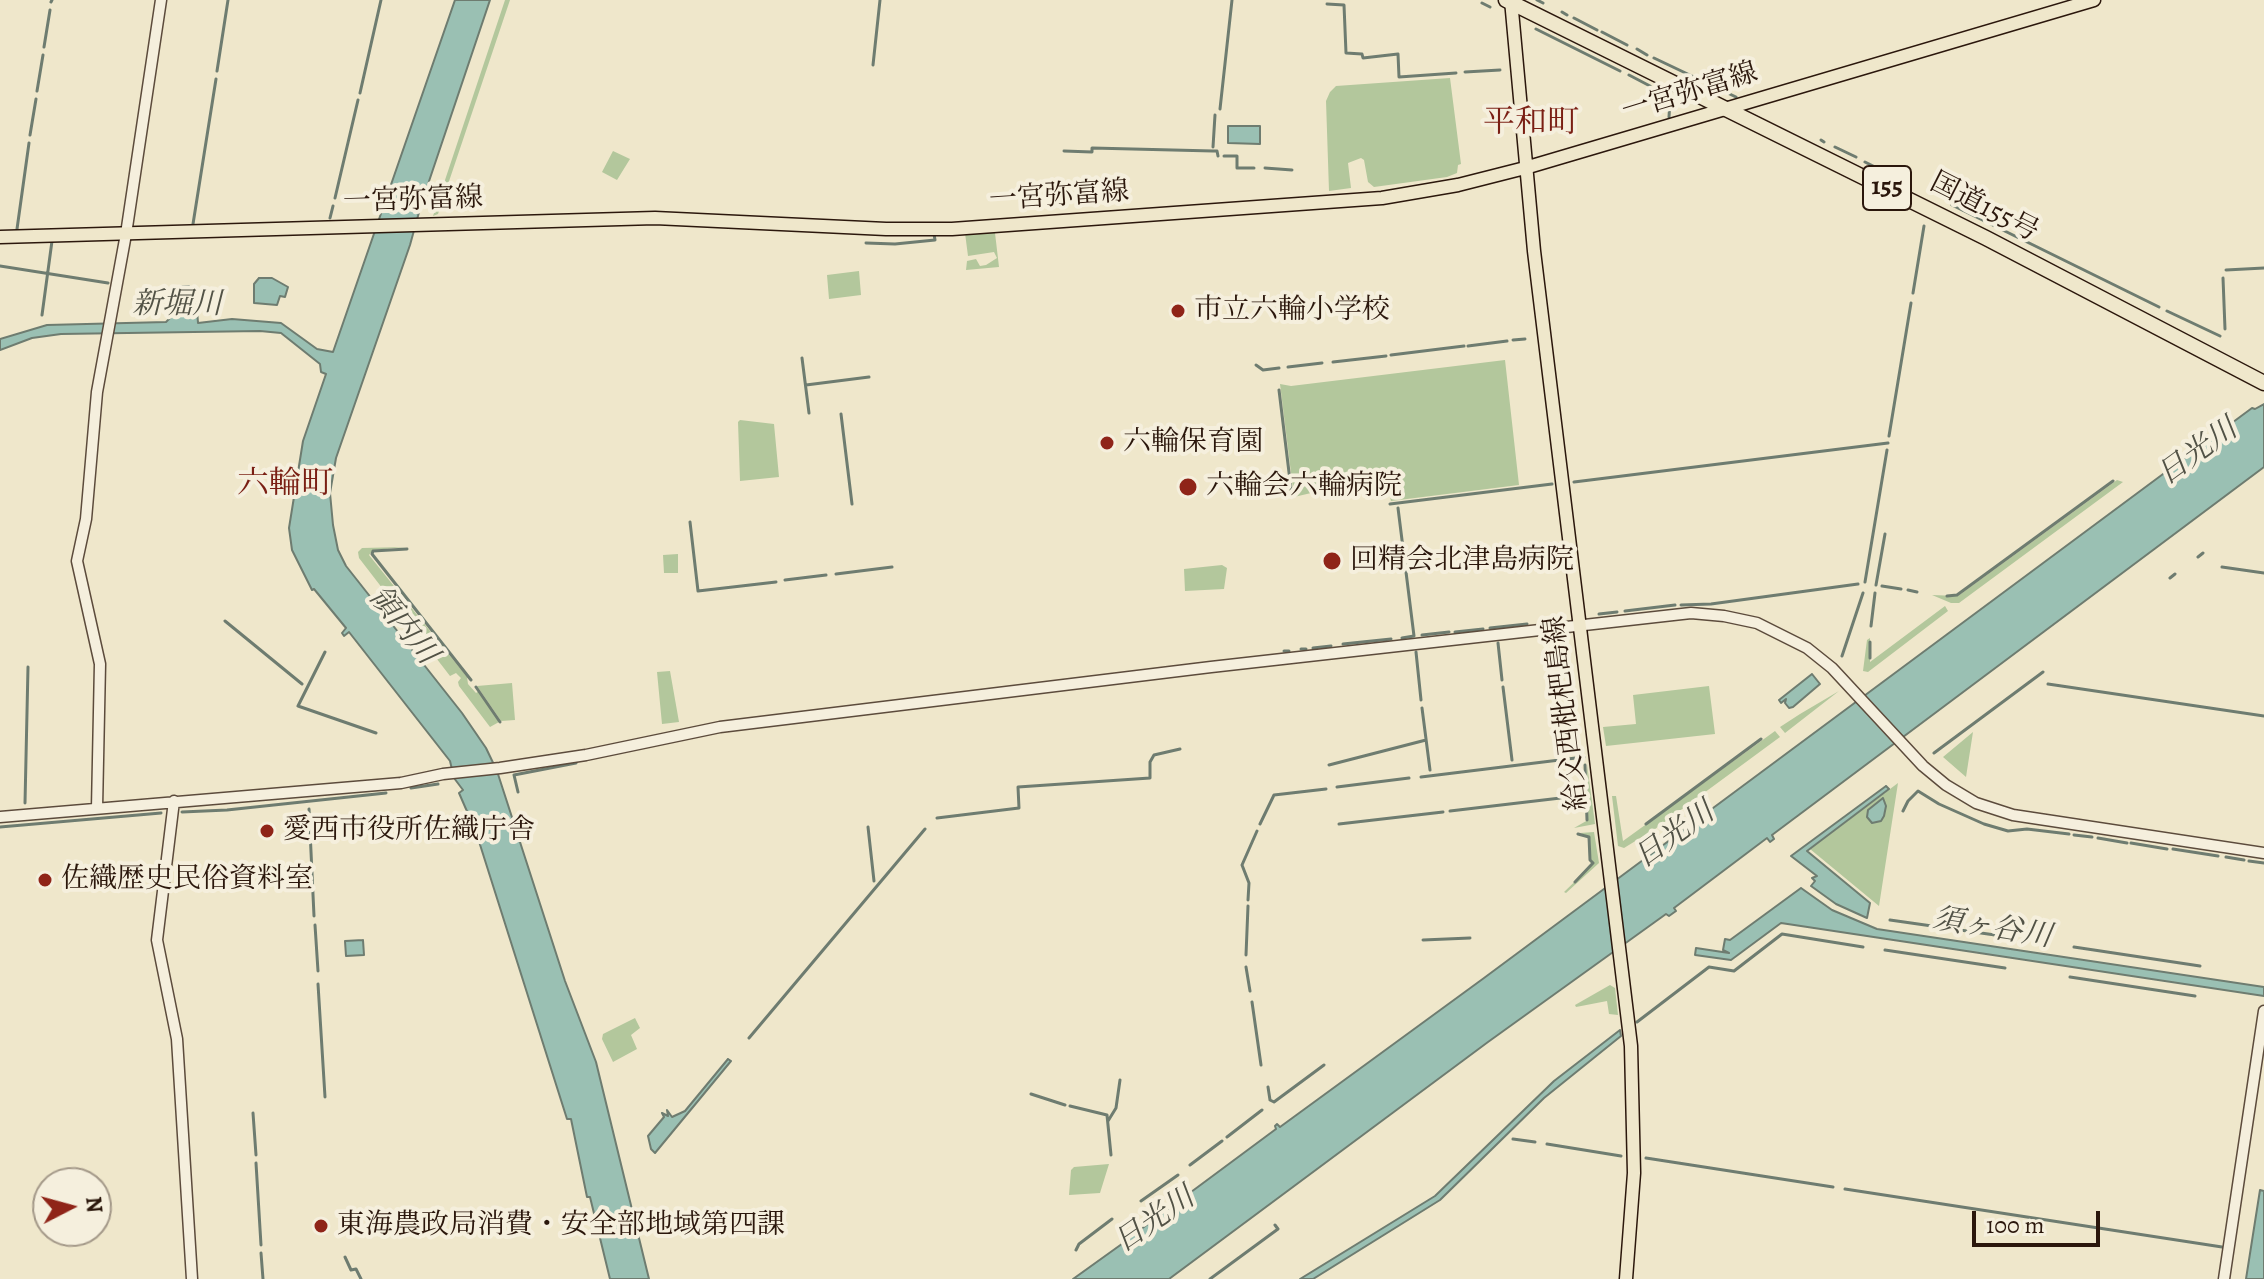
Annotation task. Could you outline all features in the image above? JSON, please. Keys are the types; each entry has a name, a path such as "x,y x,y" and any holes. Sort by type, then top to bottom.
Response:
{"highway":[{"name":"国道155号","path":"1509,1 2010,250 2264,383"}],"main road":[{"name":"一宮弥富線","path":"0,237 655,218 886,229 952,229 1382,198 1442,189 1525,168 2094,0"},
{"name":"給父西枇杷島線","path":"1509,1 1525,168 1622,959 1634,1105 1632,1217 1626,1279"}],"street":[{"path":"97,808 100,664 77,561 86,519 105,338 126,234 161,0"},
{"path":"0,817 401,783 446,773 586,755 720,727 1691,613 1747,621 1773,629 1807,648 1946,785 1976,803 2013,815 2264,853"},
{"path":"174,801 157,940 177,1039 192,1279"},
{"path":"2224,1279 2264,1011"}],"green space":[{"path":"505,0 510,0 438,214 433,216"},
{"path":"1450,78 1461,164 1457,173 1374,187 1368,182 1361,158 1348,163 1351,188 1329,191 1326,101 1336,86"},
{"path":"613,151 630,159 617,180 602,172"},
{"path":"965,233 995,233 999,267 966,270 967,261 976,259 980,266 997,258 994,252 968,256"},
{"path":"859,271 861,295 829,299 827,275"},
{"path":"1505,360 1519,485 1391,501 1384,476 1294,497 1280,384 1291,386"},
{"path":"740,420 774,424 779,477 740,481"},
{"path":"2117,480 2123,482 1959,603 1932,595 1958,596"},
{"path":"405,547 373,550 369,555 467,677 468,684 476,693 479,691 491,707 499,722 490,727 459,686 461,678 456,673 450,676 359,558 358,552 362,548"},
{"path":"678,554 678,573 664,573 663,555"},
{"path":"1222,565 1227,568 1224,589 1185,591 1184,569"},
{"path":"1945,606 1948,611 1868,672 1863,671 1867,640 1870,638 1870,662"},
{"path":"670,671 679,722 662,724 657,672"},
{"path":"512,683 515,720 501,721 477,686"},
{"path":"1709,686 1715,734 1606,746 1603,727 1636,724 1633,695"},
{"path":"1839,691 1785,733 1780,727 1800,714"},
{"path":"1775,731 1780,737 1655,829 1624,848 1618,846 1612,796 1616,796 1623,841"},
{"path":"1973,732 1966,777 1943,757"},
{"path":"1587,764 1595,824 1574,828 1588,820"},
{"path":"1898,783 1879,906 1810,849"},
{"path":"1594,832 1599,863 1566,893 1594,863 1591,860 1590,837 1580,833"},
{"path":"1610,985 1615,988 1618,1015 1609,1014 1607,1001 1576,1007 1575,1005"},
{"path":"635,1018 640,1028 631,1035 637,1049 613,1062 602,1039 603,1034"},
{"path":"1109,1164 1100,1193 1069,1195 1071,1170 1074,1167"}],"water":[{"name":"新堀川","path":"455,0 490,0 336,458 330,493 333,525 338,550 346,566 462,713 486,748 497,771 565,981 596,1062 649,1279 610,1279 590,1197 587,1197 571,1119 567,1119 476,832 459,793 463,790 454,778 450,761 349,632 344,636 342,633 346,628 312,590 292,550 289,528 303,441 326,374 321,372 320,364 281,333 260,331 61,334 32,338 0,350 0,339 47,325 166,322 171,317 170,296 173,290 189,286 190,295 196,295 198,323 232,319 281,323 317,349 333,352"},
{"path":"1228,126 1260,126 1260,144 1228,143"},
{"path":"259,278 272,278 288,287 285,297 280,296 277,305 254,303 254,284"},
{"name":"日光川","path":"2264,404 2264,467 1772,835 1774,839 1770,842 1767,838 1674,908 1676,911 1669,916 1666,914 1488,1042 1169,1279 1073,1279 1126,1241 1123,1236 1129,1238 1276,1129 1277,1124 1280,1127 2252,408"},
{"path":"1812,674 1820,684 1793,707 1789,708 1786,699 1781,703 1779,700"},
{"path":"1886,786 1889,789 1807,851 1870,903 1867,918 1836,904 1811,886 1815,881 1812,878 1817,876 1791,856"},
{"path":"1883,798 1886,806 1884,816 1881,821 1872,823 1867,817 1868,810"},
{"path":"1801,888 1832,910 1877,929 2264,987 2264,996 1781,923 1731,960 1695,955 1696,948 1729,953 1723,950 1725,939 1730,940"},
{"path":"363,940 364,955 346,956 345,941"},
{"path":"1620,1030 1621,1036 1544,1098 1440,1200 1313,1279 1300,1279 1435,1196 1554,1081"},
{"path":"728,1059 731,1061 655,1153 648,1136 664,1117 662,1113 668,1116 667,1110 672,1117 685,1111"},
{"path":"2260,1190 2264,1191 2264,1279 2246,1279"}],"waterway":[{"path":"217,71 228,0"},
{"path":"360,93 381,0"},
{"path":"873,65 880,0"},
{"path":"1220,109 1232,0"},
{"path":"1537,0 1543,3"},
{"path":"1482,3 1490,7"},
{"path":"1327,4 1344,5 1346,53 1362,54 1363,58 1398,54 1399,77 1456,73"},
{"path":"44,47 50,10"},
{"path":"1562,12 1567,15"},
{"path":"1574,18 1597,30"},
{"path":"1536,29 1620,71"},
{"path":"1602,32 1627,45"},
{"path":"1637,49 1647,55"},
{"path":"37,91 43,55"},
{"path":"1654,58 1736,97"},
{"path":"1465,72 1500,70"},
{"path":"1629,75 1650,86"},
{"path":"193,224 216,79"},
{"path":"1657,90 1670,100 1669,117"},
{"path":"30,135 36,99"},
{"path":"335,198 358,100"},
{"path":"1213,147 1215,115"},
{"path":"17,229 29,143"},
{"path":"1835,147 1856,157"},
{"path":"1064,151 1092,152 1092,148 1217,151 1218,156"},
{"path":"1224,156 1237,156 1237,168 1254,168"},
{"path":"1865,162 1877,168"},
{"path":"1265,168 1292,170"},
{"path":"1887,173 1907,183"},
{"path":"1952,205 2159,307"},
{"path":"330,218 333,206"},
{"path":"1913,293 1924,226"},
{"path":"866,243 935,240 934,234"},
{"path":"42,315 52,241"},
{"path":"0,266 108,283"},
{"path":"2226,270 2264,268"},
{"path":"2223,278 2225,329"},
{"path":"1889,436 1911,303"},
{"path":"2167,311 2220,336"},
{"path":"1513,340 1525,339"},
{"path":"1468,346 1507,341"},
{"path":"1391,355 1464,346"},
{"path":"1333,362 1386,356"},
{"path":"802,358 809,413"},
{"path":"1288,367 1322,363"},
{"path":"1256,365 1263,370 1279,368"},
{"path":"806,385 869,377"},
{"path":"1279,390 1292,497"},
{"path":"841,414 852,504"},
{"path":"1574,482 1888,443"},
{"path":"1865,582 1887,450"},
{"path":"1947,596 1957,595 2113,481"},
{"path":"1390,504 1552,484"},
{"path":"1398,508 1414,636 1402,638"},
{"path":"690,522 698,591 776,582"},
{"path":"1876,585 1885,534"},
{"name":"領内川","path":"407,549 373,551 372,554 471,680"},
{"path":"2198,557 2203,553"},
{"path":"836,574 892,567"},
{"path":"2222,567 2264,573"},
{"path":"2170,578 2175,574"},
{"path":"785,580 826,575"},
{"path":"1681,605 1711,604 1858,584"},
{"path":"1882,586 1901,589"},
{"path":"1908,590 1917,592"},
{"path":"1842,656 1863,593"},
{"path":"1871,626 1875,593"},
{"path":"1625,611 1675,605"},
{"path":"1599,614 1617,612"},
{"path":"1546,621 1560,620"},
{"path":"225,621 302,684"},
{"path":"1490,628 1527,624"},
{"path":"1455,632 1483,629"},
{"path":"1422,635 1449,632"},
{"path":"1343,644 1391,639"},
{"path":"1870,642 1870,658"},
{"path":"1498,643 1502,680"},
{"path":"1313,648 1331,646"},
{"path":"1301,649 1306,649"},
{"path":"1284,651 1289,651"},
{"path":"325,652 298,706 376,733"},
{"path":"1416,652 1421,700"},
{"path":"25,803 28,667"},
{"path":"1934,753 2043,672"},
{"path":"2048,684 2264,716"},
{"path":"476,687 500,722"},
{"path":"1503,687 1512,760"},
{"path":"1422,708 1430,770"},
{"name":"日光川","path":"1646,824 1761,739"},
{"path":"1329,765 1426,740"},
{"path":"937,818 1019,808 1018,787 1150,778 1150,762 1154,755 1180,749"},
{"path":"1421,777 1584,757"},
{"path":"518,792 514,775 576,763"},
{"path":"1585,765 1587,820"},
{"path":"1337,787 1409,778"},
{"path":"411,788 438,784"},
{"path":"1260,824 1274,795 1326,789"},
{"path":"1903,811 1918,791 1939,804 2008,831 2027,829 2069,834"},
{"path":"182,812 386,793"},
{"path":"1450,811 1586,795"},
{"path":"309,809 314,916"},
{"path":"1339,824 1443,812"},
{"path":"0,827 161,813"},
{"path":"868,827 874,881"},
{"path":"749,1038 925,829"},
{"path":"1248,900 1249,883 1242,865 1257,831"},
{"path":"1575,882 1593,863 1590,860 1589,837 1578,834"},
{"path":"2074,835 2092,837"},
{"path":"2098,838 2127,843"},
{"path":"2131,843 2167,849"},
{"path":"2173,849 2218,856"},
{"path":"2226,857 2244,860"},
{"path":"2249,861 2264,863"},
{"path":"1246,955 1248,906"},
{"name":"須ヶ谷川","path":"1890,920 2009,937"},
{"path":"315,925 318,971"},
{"path":"1637,1022 1709,967 1734,971 1782,934 1863,947"},
{"path":"1423,940 1470,938"},
{"path":"2074,947 2200,966"},
{"path":"1885,950 2005,968"},
{"path":"1246,967 1250,991"},
{"path":"2070,977 2195,996"},
{"path":"318,984 325,1097"},
{"path":"1252,1002 1261,1065"},
{"path":"1268,1087 1270,1100 1274,1102 1324,1065"},
{"path":"1108,1121 1116,1108 1120,1080"},
{"path":"1031,1094 1065,1105"},
{"path":"1070,1106 1107,1115 1111,1155"},
{"path":"1227,1137 1262,1110"},
{"path":"253,1113 256,1155"},
{"path":"1513,1139 1535,1142"},
{"path":"1190,1165 1222,1141"},
{"path":"1547,1144 1621,1156"},
{"path":"1646,1158 1833,1187"},
{"path":"256,1163 261,1245"},
{"name":"日光川","path":"1141,1201 1178,1175"},
{"path":"1845,1189 2222,1247"},
{"name":"日光川","path":"1076,1250 1079,1244 1112,1219"},
{"path":"1210,1279 1278,1229 1275,1225"},
{"path":"261,1253 263,1279"},
{"path":"345,1257 351,1270 356,1269 361,1279"}],"place":[{"name":"市立六輪小学校","path":"1178,311"},
{"name":"六輪保育園","path":"1107,443"},
{"name":"六輪会六輪病院","path":"1188,487"},
{"name":"回精会北津島病院","path":"1332,561"},
{"name":"愛西市役所佐織庁舎","path":"267,831"},
{"name":"佐織歴史民俗資料室","path":"45,880"},
{"name":"東海農政局消費・安全部地域第四課","path":"321,1226"}],"district":[{"name":"平和町","path":"1531,124"},
{"name":"六輪町","path":"285,485"}]}
